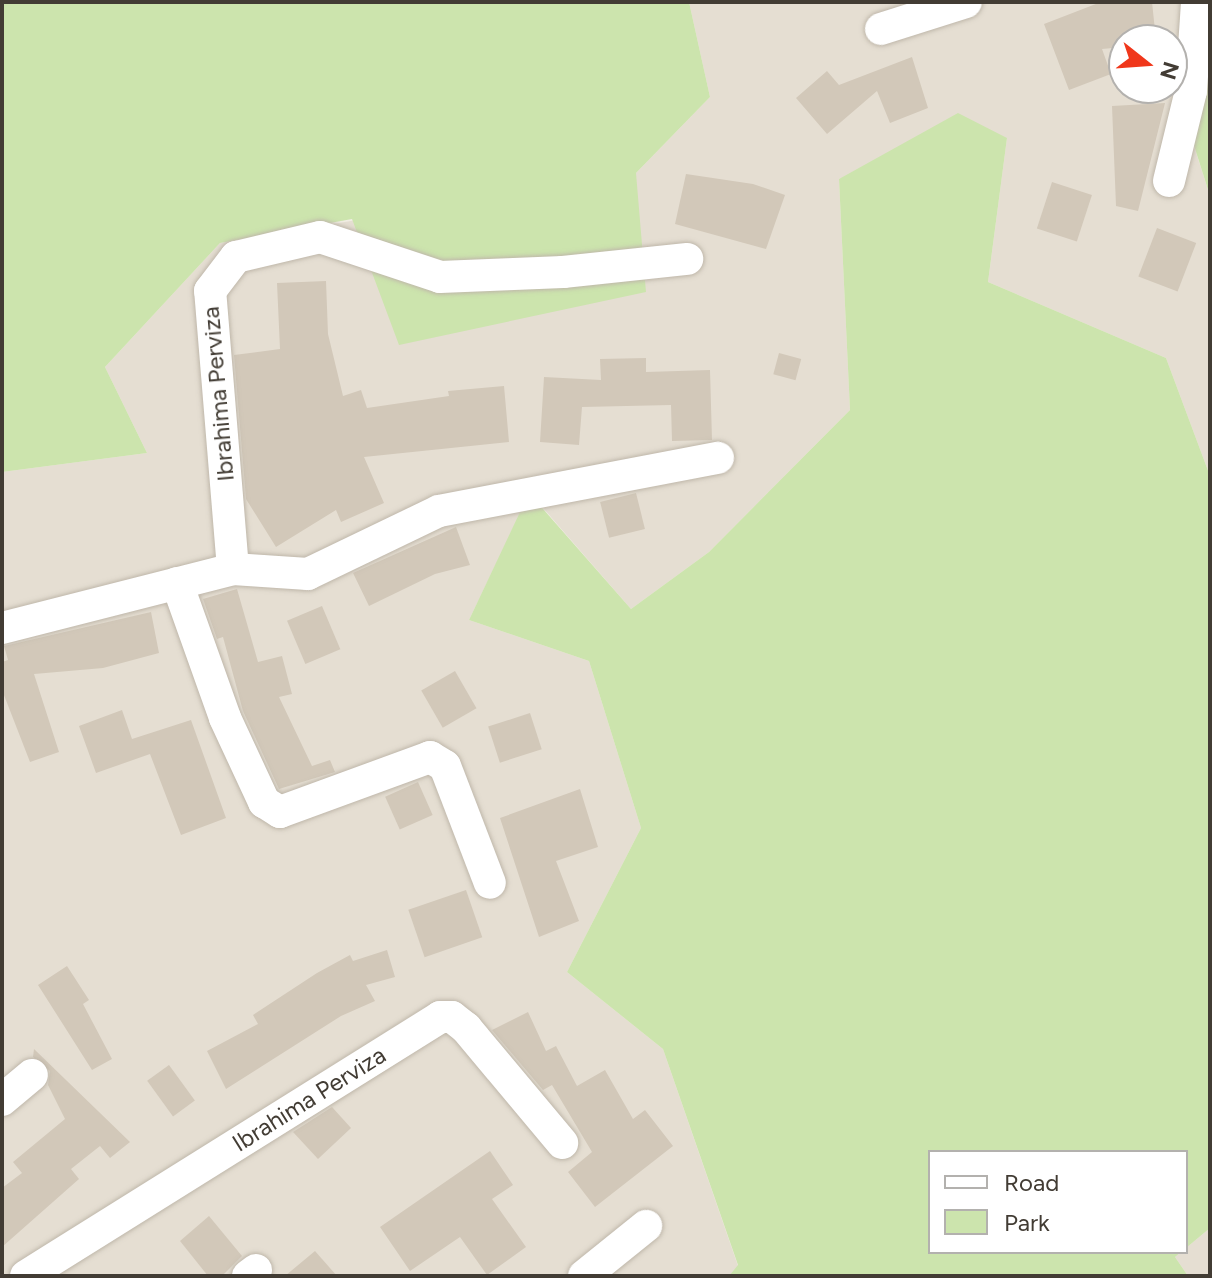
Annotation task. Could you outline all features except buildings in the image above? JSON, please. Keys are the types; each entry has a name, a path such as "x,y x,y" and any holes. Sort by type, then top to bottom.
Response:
{"street":[{"path":"881,29 966,2"},
{"path":"1169,181 1191,91 1197,2"},
{"name":"Ibrahima Perviza","path":"233,569 210,291 236,257 320,237 440,277 563,272 687,259"},
{"path":"2,628 233,569 308,574 439,511 718,458"},
{"path":"177,583 225,718 264,802 280,812 430,757 445,766 490,883"},
{"name":"Ibrahima Perviza","path":"26,1276 440,1017 452,1017 466,1028 562,1143"},
{"path":"2,1100 32,1075"},
{"path":"584,1276 646,1226"}],"shaded area":[{"path":"689,2 1210,2 1210,64 1188,71 1188,24 1108,24 1108,104 1180,104 1210,196 1210,476 1166,358 988,282 1007,138 839,179 850,410 709,552 631,609 530,493 469,620 589,661 641,828 567,972 663,1049 738,1266 729,1276 2,1276 2,472 147,453 105,367 220,243 636,173 710,97"},
{"path":"1210,1228 1210,1276 1188,1276 1175,1257 1188,1254 1188,1246"}],"green space":[{"path":"2,2 689,2 710,97 636,173 646,292 399,345 352,219 220,243 105,367 147,453 2,472"},
{"path":"1210,64 1210,196 1181,104 1188,104 1188,71"},
{"path":"958,113 1007,138 988,282 1166,358 1210,476 1210,1228 1188,1246 1188,1150 928,1150 928,1254 1179,1254 1175,1257 1188,1276 729,1276 738,1265 663,1049 567,972 641,828 589,661 469,620 529,493 631,609 709,552 850,410 839,179"}]}
